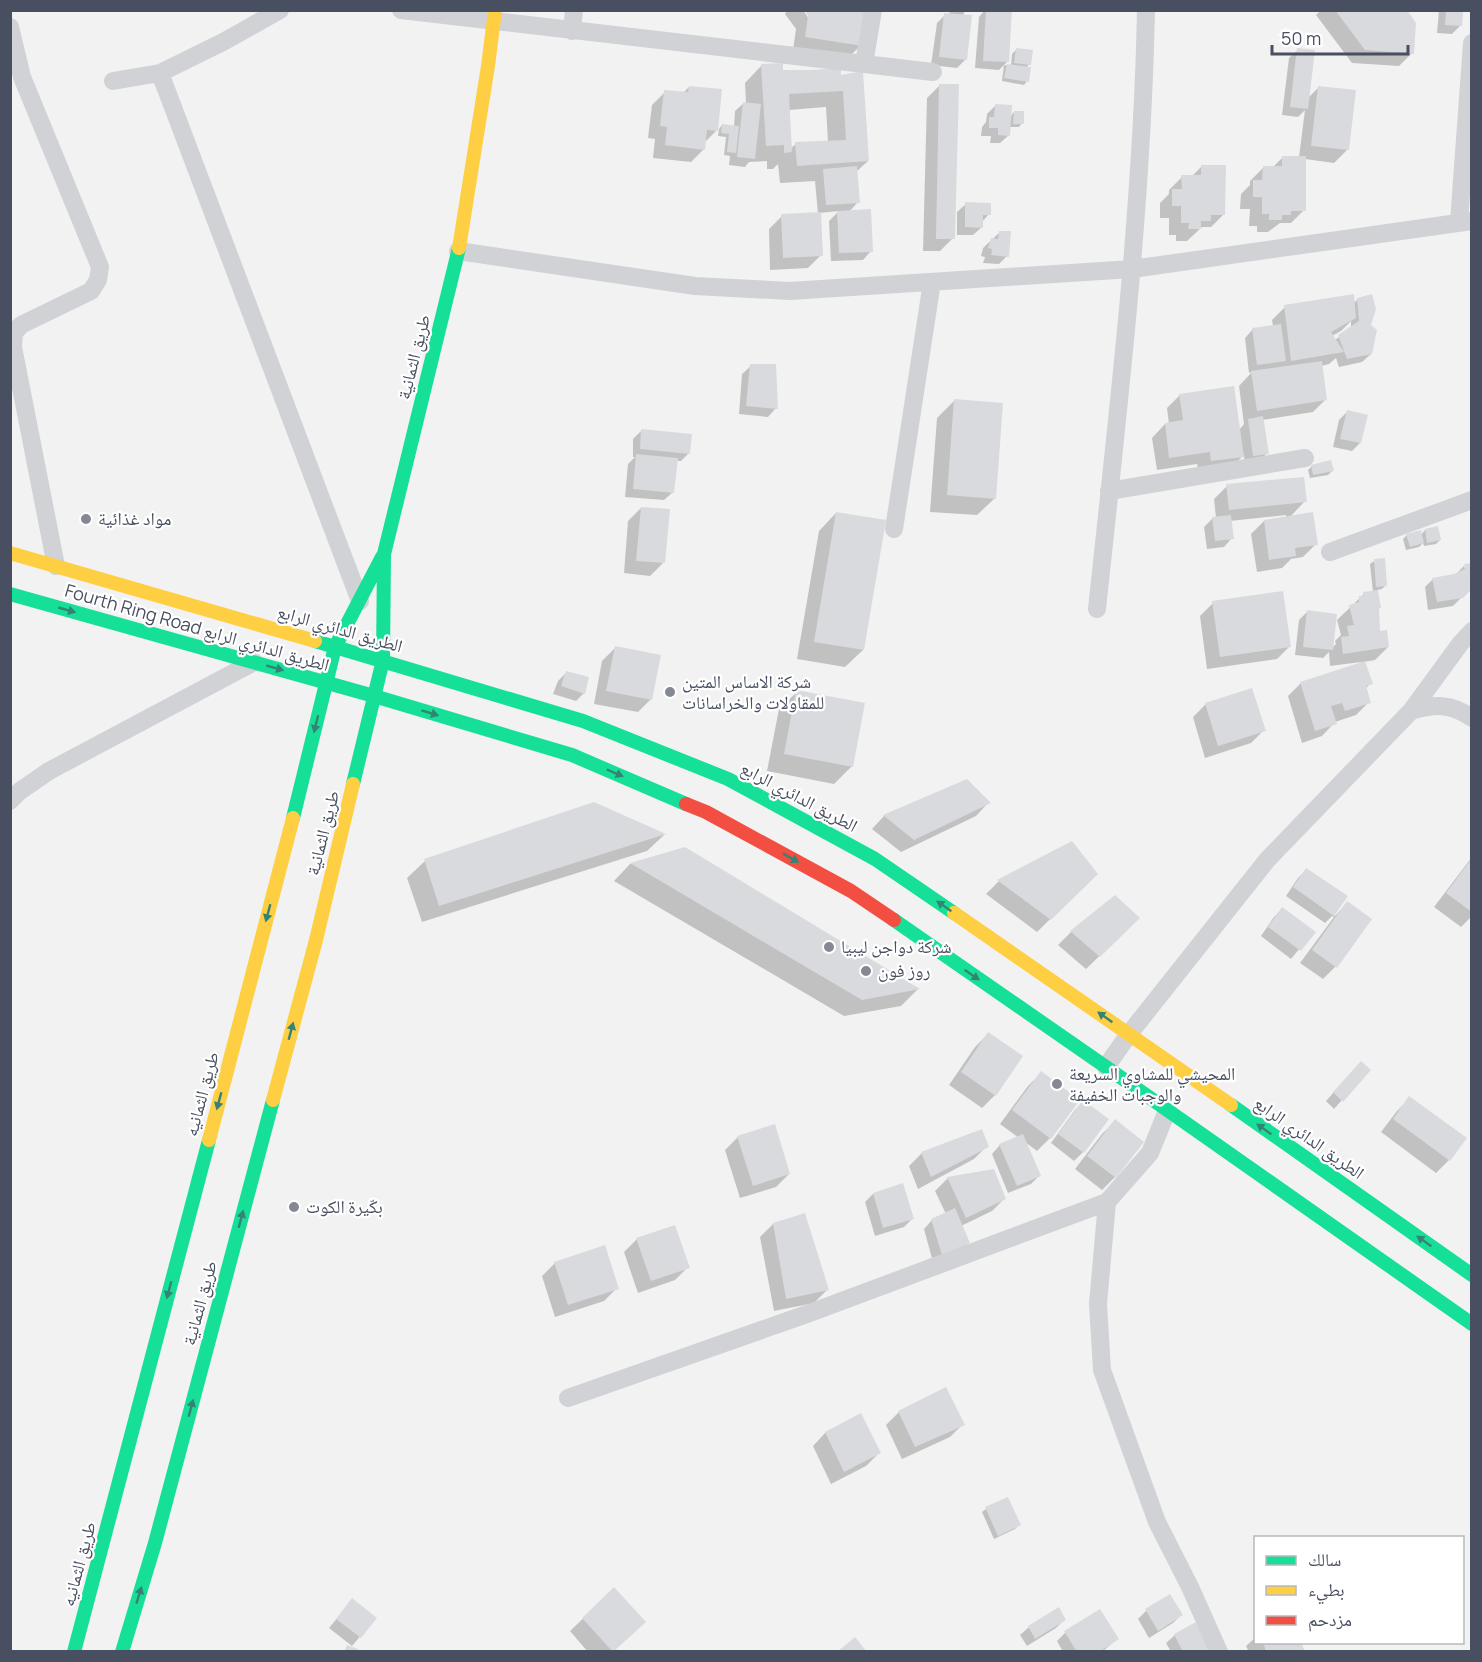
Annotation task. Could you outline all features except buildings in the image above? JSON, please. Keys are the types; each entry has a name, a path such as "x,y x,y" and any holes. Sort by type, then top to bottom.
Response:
{"main road":[{"name":"طريق الثمانية","path":"122,1652 154,1543 316,940 383,660 384,554 458,251 494,16"},
{"name":"الطريق الدائري الرابع","path":"10,553 383,660 583,721 728,779 875,859 1130,1034 1472,1275"},
{"name":"طريق الثمانيه","path":"74,1652 277,881 336,647 384,554"},
{"name":"Fourth Ring Road الطريق الدائري الرابع","path":"10,594 374,696"},
{"path":"374,696 572,755 706,812 851,891 1106,1066 1472,1324"}],"street":[{"path":"113,81 160,73 224,42 280,10"},
{"path":"401,10 494,16 572,31 933,72"},
{"path":"572,31 574,10"},
{"path":"864,64 873,10"},
{"path":"1097,609 1132,269 1144,87 1146,10"},
{"path":"10,27 22,77 100,267 99,280 91,291 21,325 14,333 13,347 56,566"},
{"path":"458,251 695,286 790,291 1132,269 1465,222 1472,44"},
{"path":"160,73 360,601"},
{"path":"894,529 932,282"},
{"path":"1109,491 1305,458"},
{"path":"1330,552 1472,500"},
{"path":"1106,1066 1267,860 1410,711 1472,631"},
{"path":"10,801 20,791 49,771 254,662"},
{"path":"1410,711 1441,704 1464,712 1472,718"},
{"path":"568,1398 807,1314 1107,1202 1150,1153 1167,1111"},
{"path":"1107,1202 1098,1304 1102,1370 1157,1522 1191,1587 1219,1652"}],"traffic: fast":[{"path":"353,784 383,660 384,554 459,248"},
{"path":"293,818 335,647 382,557"},
{"path":"10,594 374,696 572,755 686,804"},
{"path":"315,641 583,721 728,779 875,859 954,913"},
{"path":"894,920 1472,1324"},
{"path":"122,1652 155,1543 273,1100"},
{"path":"1231,1105 1472,1275"},
{"path":"74,1652 209,1140"}],"traffic: slow":[{"path":"459,248 495,10"},
{"path":"10,553 315,641"},
{"path":"273,1100 316,940 353,784"},
{"path":"209,1140 293,818"},
{"path":"954,913 1231,1105"}],"traffic: jam":[{"path":"686,804 706,812 851,891 894,920"}],"place":[{"name":"مواد غذائية","path":"86,519"},
{"name":"شركة الاساس المتين للمقاولات والخراسانات","path":"670,692"},
{"name":"شركة دواجن ليبيا","path":"829,947"},
{"name":"روز فون","path":"866,971"},
{"name":"المحيشي للمشاوي السريعة والوجبات الخفيفة","path":"1057,1084"},
{"name":"بكّيرة الكوت","path":"294,1207"}]}
